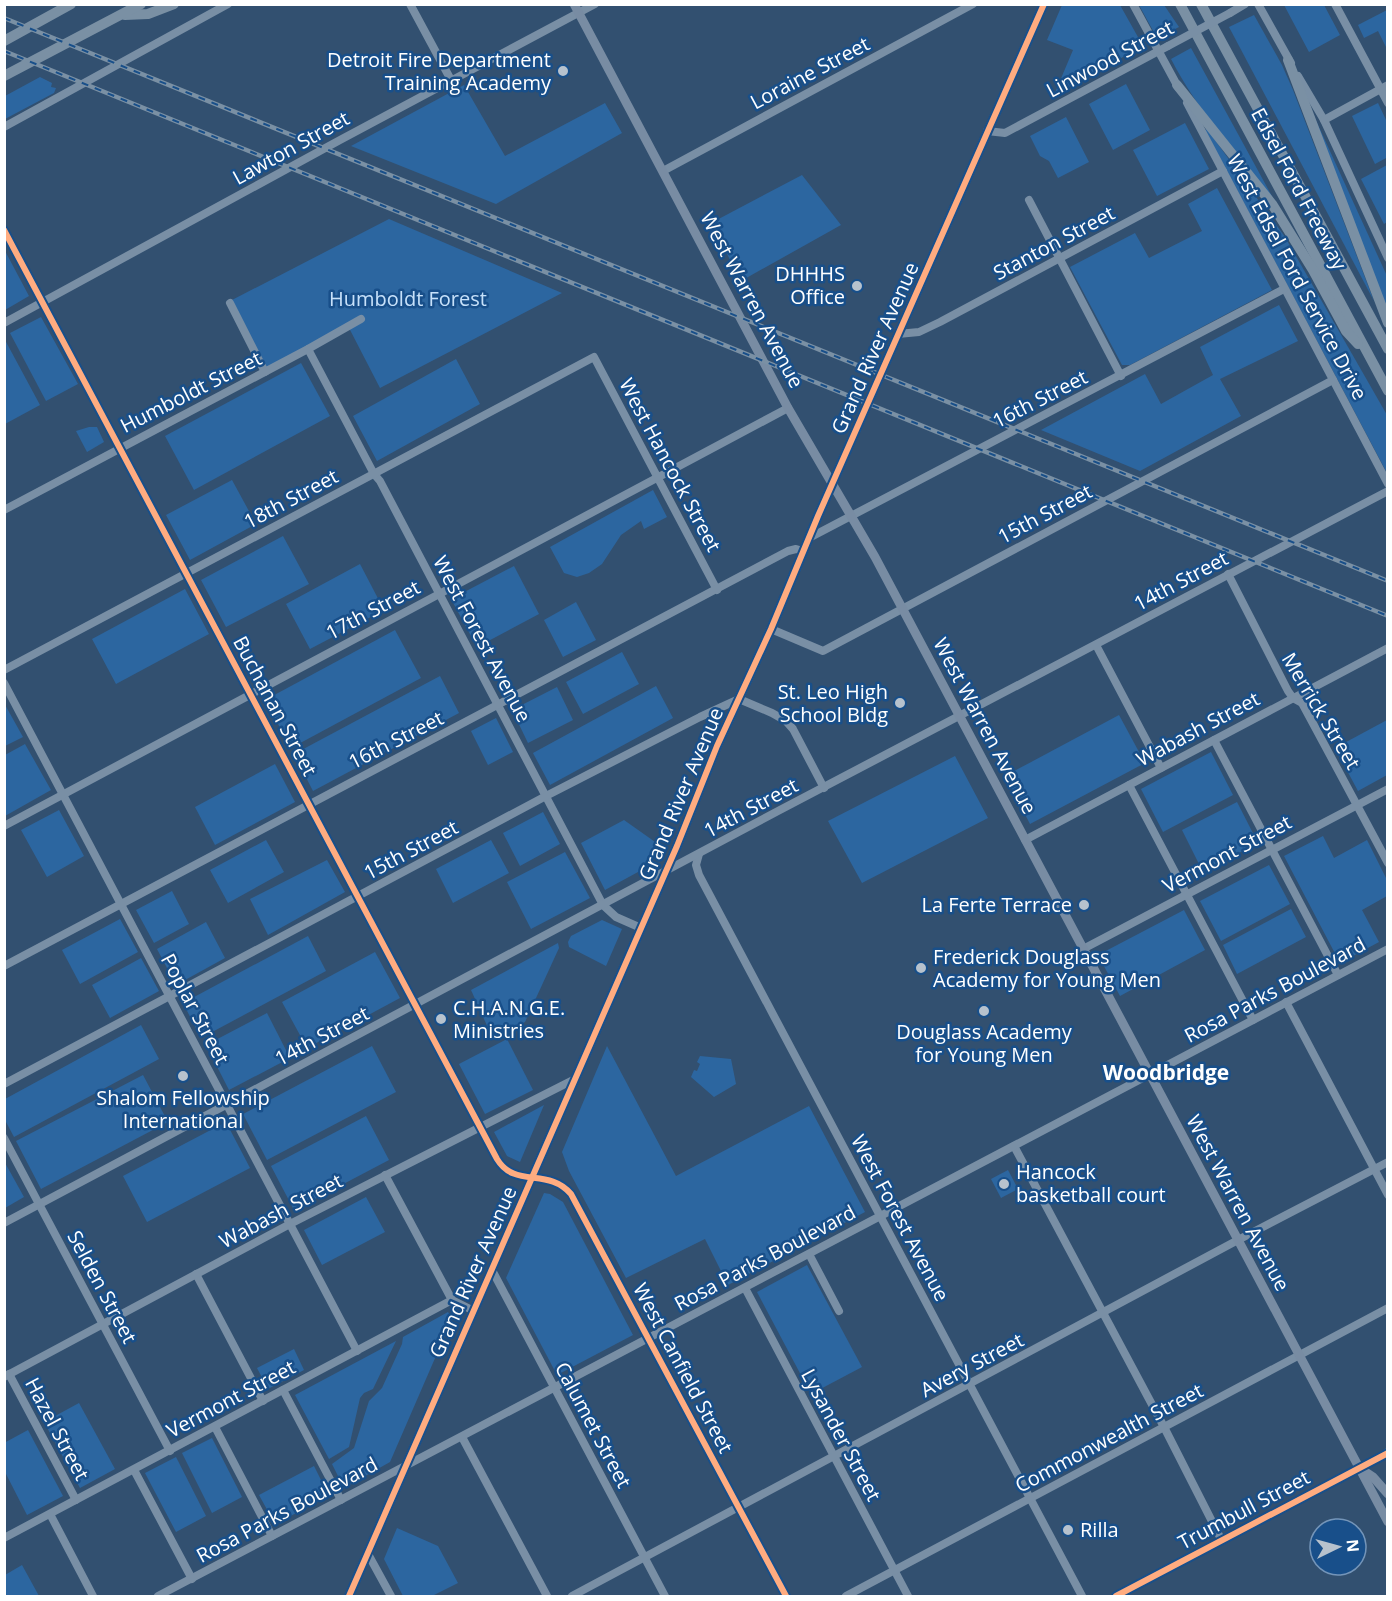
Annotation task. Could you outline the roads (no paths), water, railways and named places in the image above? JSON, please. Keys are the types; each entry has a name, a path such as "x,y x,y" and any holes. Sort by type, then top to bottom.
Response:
{"highway":[{"path":"4,41 71,4"},
{"path":"4,76 141,4"},
{"path":"122,15 148,14 174,4"},
{"path":"1173,4 1191,26"},
{"name":"Edsel Ford Freeway","path":"1180,4 1388,391"},
{"name":"Edsel Ford Freeway","path":"1201,4 1388,349"},
{"path":"1288,60 1388,323"},
{"path":"1177,85 1272,204 1314,270 1346,332 1371,358"}],"main road":[{"name":"Grand River Avenue","path":"349,1596 666,872 717,746 771,629 803,551 1044,4"},
{"name":"West Warren Avenue","path":"576,9 789,408 902,608 1388,1522"},
{"name":"West Warren Avenue","path":"1359,1468 1373,1477 1388,1494"}],"street":[{"path":"4,127 228,4"},
{"path":"410,4 451,80"},
{"name":"Lawton Street","path":"4,323 451,80 576,9 595,4"},
{"name":"Loraine Street","path":"663,171 973,4"},
{"name":"West Edsel Ford Service Drive","path":"1133,4 1388,484"},
{"name":"Linwood Street","path":"987,131 1005,133 1245,4"},
{"path":"1258,4 1324,120 1388,258"},
{"path":"1335,4 1384,87 1388,103"},
{"path":"1324,120 1384,87"},
{"name":"Stanton Street","path":"898,334 919,332 1223,171"},
{"path":"1029,200 1121,376"},
{"name":"Buchanan Street","path":"4,230 479,1126 503,1168 516,1175 533,1177"},
{"path":"1378,238 1388,233"},
{"name":"16th Street","path":"809,538 1284,289"},
{"path":"230,303 265,372"},
{"name":"Humboldt Street","path":"4,510 361,319"},
{"name":"West Forest Avenue","path":"308,349 603,905 616,917 641,928"},
{"name":"18th Street","path":"4,670 594,357"},
{"name":"West Hancock Street","path":"594,357 717,590"},
{"name":"15th Street","path":"771,629 823,651 1333,380"},
{"name":"17th Street","path":"4,826 789,408"},
{"name":"14th Street","path":"4,1223 1228,574 1388,492"},
{"name":"16th Street","path":"4,966 717,590 788,550 803,551"},
{"name":"Merrick Street","path":"1228,574 1293,698 1303,705 1388,863"},
{"path":"1095,645 1161,768"},
{"path":"1385,649 1388,658"},
{"name":"Wabash Street","path":"1025,840 1385,649"},
{"name":"Poplar Street","path":"4,684 357,1351"},
{"path":"739,699 786,721 793,729 824,788"},
{"name":"15th Street","path":"4,1084 546,796 739,699"},
{"path":"1214,740 1338,975"},
{"path":"1129,785 1253,1020"},
{"name":"Vermont Street","path":"1083,950 1388,789"},
{"name":"West Forest Avenue","path":"699,854 696,865 699,875 1082,1596"},
{"name":"Rosa Parks Boulevard","path":"158,1596 1388,949"},
{"path":"1286,1002 1388,1195"},
{"name":"Wabash Street","path":"7,1375 384,1175 575,1079"},
{"name":"Selden Street","path":"4,1138 170,1451"},
{"path":"1014,1146 1222,1541"},
{"name":"Avery Street","path":"572,1596 1388,1162"},
{"path":"384,1175 452,1300 474,1311"},
{"name":"West Canfield Street","path":"533,1177 548,1179 571,1194 786,1596"},
{"path":"808,1254 839,1311"},
{"name":"Calumet Street","path":"492,1270 665,1596"},
{"path":"196,1274 263,1401"},
{"name":"Lysander Street","path":"745,1288 908,1596"},
{"name":"Vermont Street","path":"4,1538 452,1300"},
{"name":"Commonwealth Street","path":"846,1596 1388,1308"},
{"name":"Hazel Street","path":"7,1375 76,1500"},
{"path":"283,1390 341,1500"},
{"path":"215,1426 272,1536"},
{"path":"462,1437 547,1596"},
{"name":"Trumbull Street","path":"1116,1596 1388,1453"},
{"path":"134,1470 192,1579"},
{"path":"50,1514 93,1596"},
{"path":"368,1554 391,1596"}],"railway":[{"path":"4,18 1388,581"},
{"path":"4,51 1388,616"}],"place":[{"name":"Detroit Fire Department Training Academy","path":"563,71"},
{"name":"DHHHS Office","path":"857,286"},
{"name":"St. Leo High School Bldg","path":"900,703"},
{"name":"La Ferte Terrace","path":"1084,905"},
{"name":"Frederick Douglass Academy for Young Men","path":"921,968"},
{"name":"Douglass Academy for Young Men","path":"984,1011"},
{"name":"C.H.A.N.G.E. Ministries","path":"441,1019"},
{"name":"Shalom Fellowship International","path":"183,1076"},
{"name":"Hancock basketball court","path":"1004,1184"},
{"name":"Rilla","path":"1068,1530"}],"district":[{"name":"Woodbridge","path":"1166,1073"}],"park label":[{"name":"Humboldt Forest","path":"408,299"}]}
